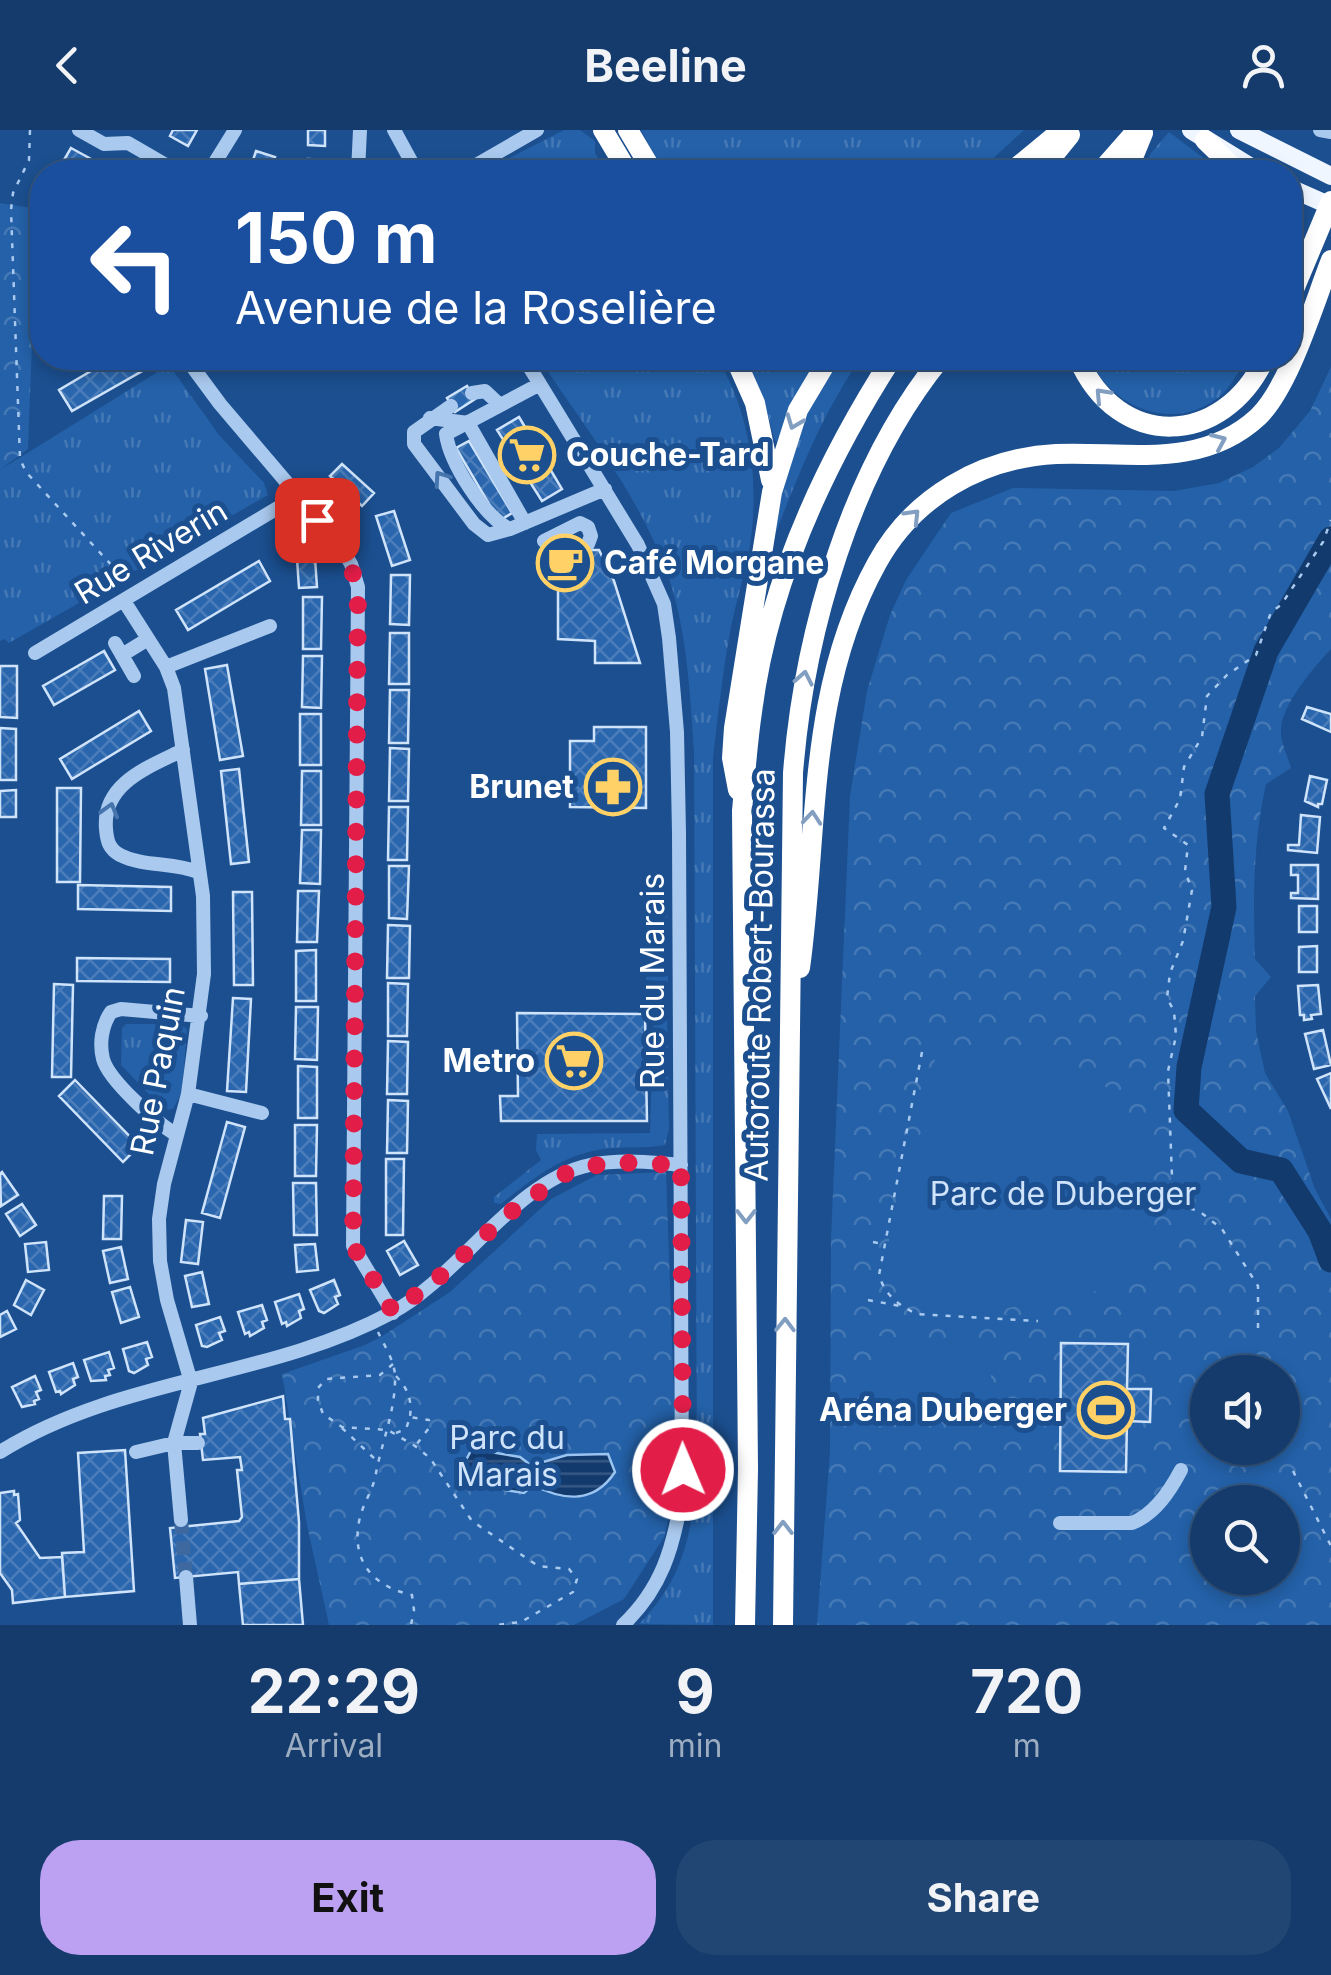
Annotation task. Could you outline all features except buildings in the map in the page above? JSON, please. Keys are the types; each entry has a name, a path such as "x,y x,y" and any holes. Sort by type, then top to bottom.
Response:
{"highway":[{"path":"603,130 621,160"},
{"path":"628,130 646,160"},
{"path":"1025,160 1062,130"},
{"path":"1050,160 1075,130"},
{"path":"1112,160 1141,130"},
{"path":"1131,160 1141,130"},
{"path":"1198,135 1225,160"},
{"path":"1302,270 1330,204"},
{"path":"1302,332 1331,260"},
{"path":"740,370 756,404 772,492"},
{"path":"742,812 732,758 734,728 772,492 798,410 822,370"},
{"name":"Autoroute Robert-Bourassa","path":"745,1625 748,1469 742,812 752,709 781,589 824,479 884,370"},
{"name":"Autoroute Robert-Bourassa","path":"783,1625 792,773 798,712 810,648 862,492 893,432 934,370"},
{"path":"1085,370 1096,390 1120,412 1170,426 1188,425 1226,410 1248,389 1258,370"},
{"path":"788,1054 804,940 814,785 828,701 848,629 893,537 942,489 1000,464 1055,454 1182,454 1211,446 1260,415 1286,370"}],"main road":[{"path":"1239,130 1299,160"},
{"path":"1198,135 1239,160"},
{"path":"1302,162 1331,176"},
{"path":"1302,193 1330,204"}],"street":[{"path":"79,130 104,144 128,143 157,160"},
{"path":"216,160 234,130"},
{"path":"359,160 360,130"},
{"path":"394,130 410,160"},
{"path":"485,160 537,130"},
{"path":"1320,130 1331,132"},
{"path":"195,370 339,544 358,587 353,1246 393,1312"},
{"name":"Rue du Marais","path":"531,370 638,545 664,604 677,732 682,1496 671,1555 658,1585 623,1625"},
{"path":"517,526 492,518 448,450 446,434 540,384"},
{"path":"472,393 485,391 500,405"},
{"path":"451,406 414,432 414,444 474,524 488,535 605,489"},
{"path":"430,418 468,423"},
{"path":"468,423 517,526"},
{"name":"Rue Riverin","path":"35,653 296,496"},
{"name":"Rue Paquin","path":"131,597 174,688 203,896 200,1016 188,1094 159,1218 160,1261 167,1300 191,1382"},
{"path":"166,667 270,626"},
{"path":"134,676 119,649 148,639"},
{"path":"184,750 126,780 114,793 105,818 106,841 114,852 128,858 178,864 198,872"},
{"path":"178,1134 162,1126 109,1072 103,1059 102,1031 112,1012 121,1010 200,1016"},
{"path":"188,1094 262,1113"},
{"path":"0,1452 30,1434 99,1406 266,1363 393,1312 436,1280 508,1214 568,1172 610,1162 681,1165"},
{"path":"182,1520 174,1443 191,1382"},
{"path":"136,1452 174,1443 198,1443"},
{"path":"1060,1523 1132,1523 1143,1518 1169,1492 1181,1470"},
{"path":"186,1577 190,1625"}],"path":[{"path":"30,130 29,160 13,194 11,210 20,459 26,472 131,597"},
{"path":"1258,1328 1258,1286 1222,1229 1199,1211 1174,1204 1168,1072 1176,1036 1174,1011 1167,998 1192,890 1186,870 1188,844 1164,828 1180,799 1184,767 1202,737 1208,696 1227,674 1256,655 1271,612 1281,606 1323,542 1331,520"},
{"path":"901,1306 882,1286 879,1275 922,1052"},
{"path":"872,1242 885,1245"},
{"path":"868,1300 901,1306 917,1314 1038,1322"},
{"path":"374,1321 394,1364 395,1375 388,1430 360,1517 357,1551 376,1581 412,1595 411,1625"},
{"path":"376,1461 323,1414 318,1388 326,1379 380,1375 394,1364"},
{"path":"394,1434 406,1429 412,1402 406,1386 395,1375"},
{"path":"410,1417 428,1420 429,1428 415,1446"},
{"path":"342,1428 388,1430 415,1446 430,1458 472,1521 538,1566 569,1569 577,1579 573,1592 521,1622 496,1625"},
{"path":"1292,1471 1331,1546"}],"green space":[{"path":"564,130 580,130 595,141 599,160 505,160"},
{"path":"641,130 1024,130 991,160 657,160"},
{"path":"1169,132 1206,160 1148,160"},
{"path":"0,203 30,208 31,370 28,449 0,470"},
{"name":"Parc de Duberger","path":"1331,367 1331,649 1300,686 1282,720 1282,739 1291,768 1266,784 1256,849 1254,937 1255,959 1271,977 1255,996 1256,1031 1265,1073 1288,1111 1315,1189 1331,1219 1331,1625 817,1625 830,1451 831,1239 850,796 867,691 890,615 906,580 951,513 1013,488 1174,491 1219,483 1253,467 1279,448 1310,411"},
{"path":"161,370 173,370 219,435 264,483 268,495 9,643 5,639 0,641 0,470"},
{"path":"547,370 724,370 745,427 754,502 749,552 728,643 713,758 713,1625 639,1624 666,1591 682,1557 697,1479 694,752 686,660 673,592 641,514"},
{"path":"750,370 817,370 781,442 775,441 763,397"},
{"path":"828,370 853,370 823,421 775,535 774,482"},
{"path":"1096,370 1239,370 1219,397 1201,408 1164,414 1128,402"},
{"path":"646,879 657,880 667,890 668,982 646,980"},
{"path":"654,1003 667,1007 669,1129 665,1145 588,1152 561,1162 501,1204 494,1203 494,1197 541,1160 536,1150 537,1134 650,1133"},
{"path":"126,1024 182,1024 187,1030 182,1092 173,1109 164,1110 121,1065 122,1028"},
{"path":"937,1049 1037,1055 1074,1067 1102,1084 1123,1106 1138,1132 1153,1193 1155,1261 1147,1262 1150,1281 938,1321 884,1266 905,1160 915,1161"},
{"name":"Parc du Marais","path":"666,1172 677,1483 664,1537 624,1599 574,1625 329,1625 307,1525 282,1374 381,1337 450,1292 551,1199 597,1175"},
{"path":"879,1336 994,1347 987,1417 872,1405"}],"shaded area":[{"path":"472,1449 520,1457 528,1463 531,1474 539,1475 543,1462 567,1455 608,1454 615,1472 598,1490 578,1496 556,1494 533,1485 524,1493 505,1490 468,1472 466,1460"}],"waterway":[{"path":"1331,539 1266,651 1217,794 1224,907 1189,1067 1186,1110 1241,1161 1281,1170 1320,1231 1331,1260"}],"tunnel":[{"path":"181,1520 186,1577"}],"place":[{"name":"Couche-Tard","path":"527,455"},
{"name":"Café Morgane","path":"565,563"},
{"name":"Brunet","path":"613,787"},
{"name":"Metro","path":"574,1061"},
{"name":"Aréna Duberger","path":"1106,1410"}],"route":[{"path":"317,520 339,544 358,587 353,1246 393,1312 436,1280 508,1214 568,1172 610,1162 681,1165 683,1470"}]}
